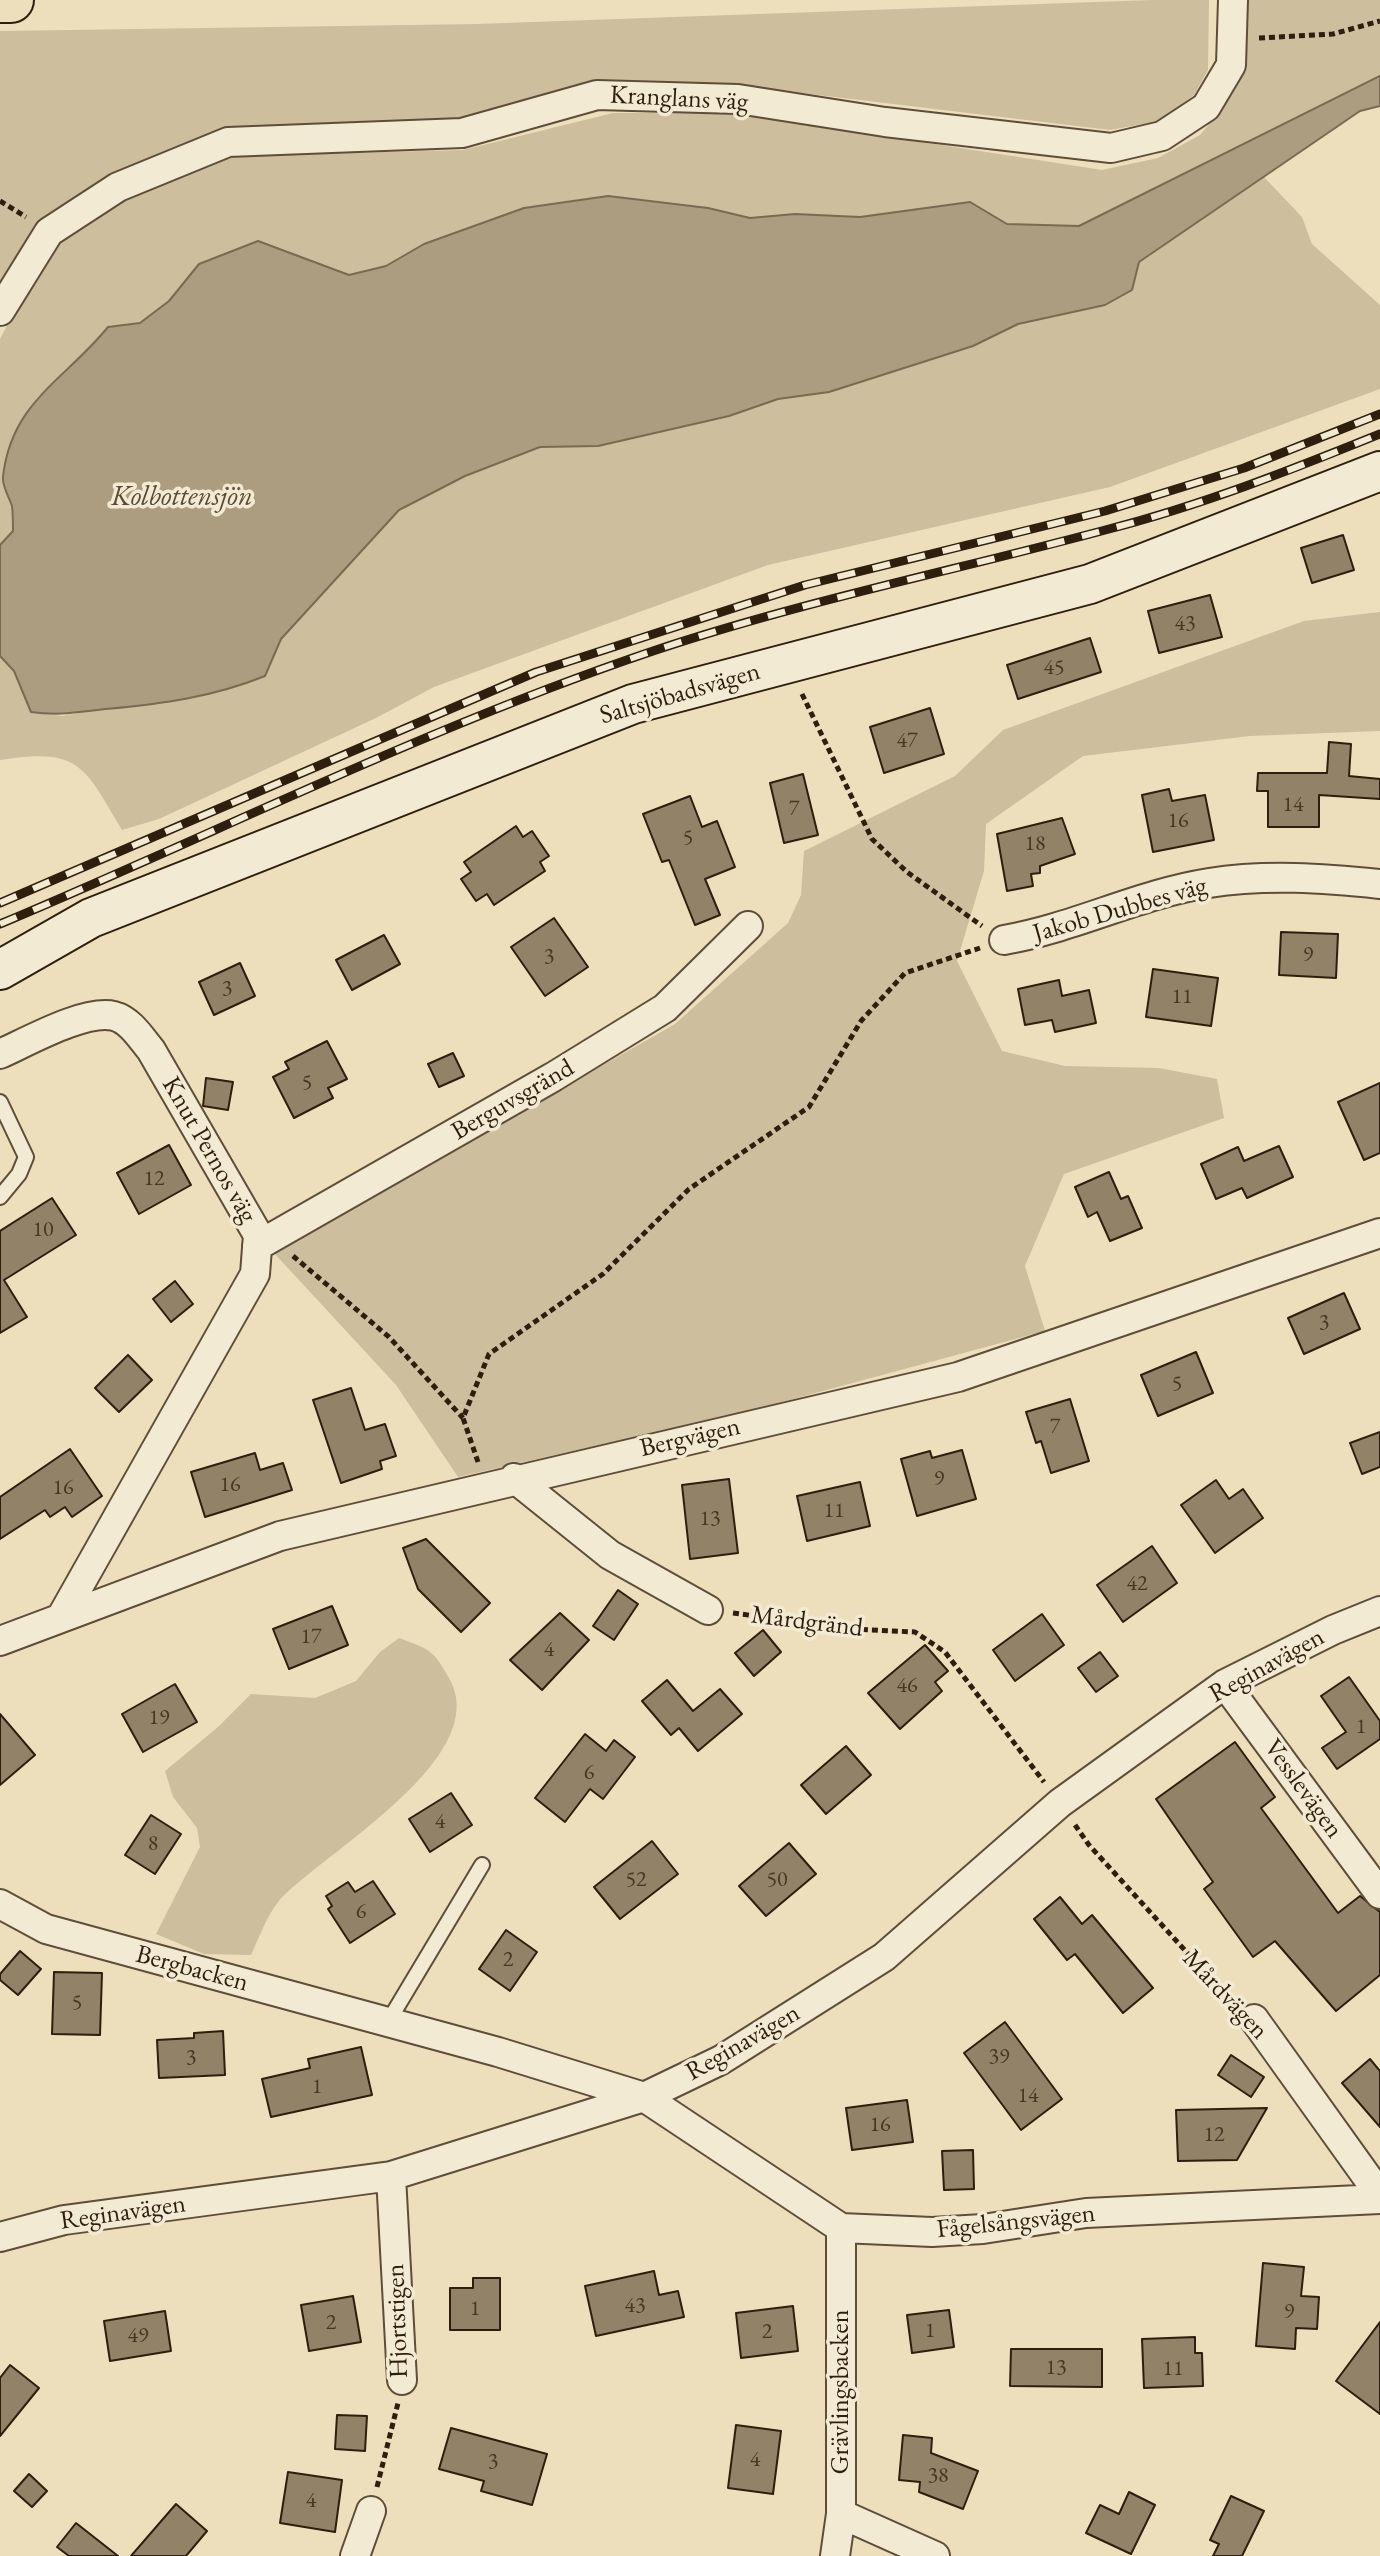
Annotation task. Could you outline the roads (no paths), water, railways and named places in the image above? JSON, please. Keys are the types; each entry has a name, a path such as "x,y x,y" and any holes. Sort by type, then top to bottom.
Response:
{"highway":[{"path":"0,0 11,0"}],"street":[{"name":"Kranglans väg","path":"0,311 49,232 118,187 228,142 462,133 597,95 738,99 885,122 1111,148 1162,136 1206,107 1231,65 1233,0"},
{"name":"Saltsjöbadsvägen","path":"0,970 91,918 633,704 1090,584 1380,471"},
{"name":"Jakob Dubbes väg","path":"1004,940 1037,934 1105,909 1210,883 1315,877 1380,884"},
{"name":"Berguvsgränd","path":"264,1242 553,1077 665,1008 748,926"},
{"name":"Knut Pernos väg","path":"0,1054 69,1023 95,1017 114,1016 132,1027 151,1050 264,1242 255,1274 63,1614"},
{"name":"Bergvägen","path":"0,1641 63,1614 280,1536 514,1478 958,1377 1380,1233"},
{"path":"514,1478 610,1555 708,1610"},
{"name":"Reginavägen","path":"0,2237 64,2220 391,2176 644,2097 721,2060 884,1957 1060,1803 1225,1684 1333,1630 1380,1611"},
{"name":"Vesslevägen","path":"1225,1684 1380,1894"},
{"name":"Bergbacken","path":"0,1904 46,1929 388,2022 644,2097"},
{"name":"Mårdvägen","path":"1254,2019 1380,2197"},
{"path":"644,2097 841,2228"},
{"name":"Hjortstigen","path":"391,2176 402,2380"},
{"name":"Fågelsångsvägen","path":"841,2228 932,2232 983,2229 1086,2213 1380,2197"},
{"name":"Grävlingsbacken","path":"835,2556 841,2514 841,2228"},
{"path":"355,2556 371,2511"},
{"path":"841,2514 935,2556"}],"lane":[{"path":"0,1102 26,1157 19,1174 0,1197"},
{"path":"388,2022 482,1865"}],"water":[{"name":"Kolbottensjön","path":"1380,76 1380,106 1360,111 1139,262 1132,290 1105,305 1018,324 973,346 829,392 778,399 729,416 598,446 540,447 465,476 399,510 281,639 265,676 226,689 167,702 69,713 41,713 31,712 14,671 0,656 0,545 13,531 12,506 3,477 8,451 17,429 42,394 108,327 140,323 169,301 199,264 258,241 349,275 386,266 424,244 524,208 608,196 708,208 750,218 795,214 860,217 970,202 1007,224 1079,226"}],"railway":[{"path":"0,903 536,672 805,585 1105,511 1244,468 1380,414"},
{"path":"0,924 487,712 653,651 766,617 1144,520 1280,474 1380,434"}]}
